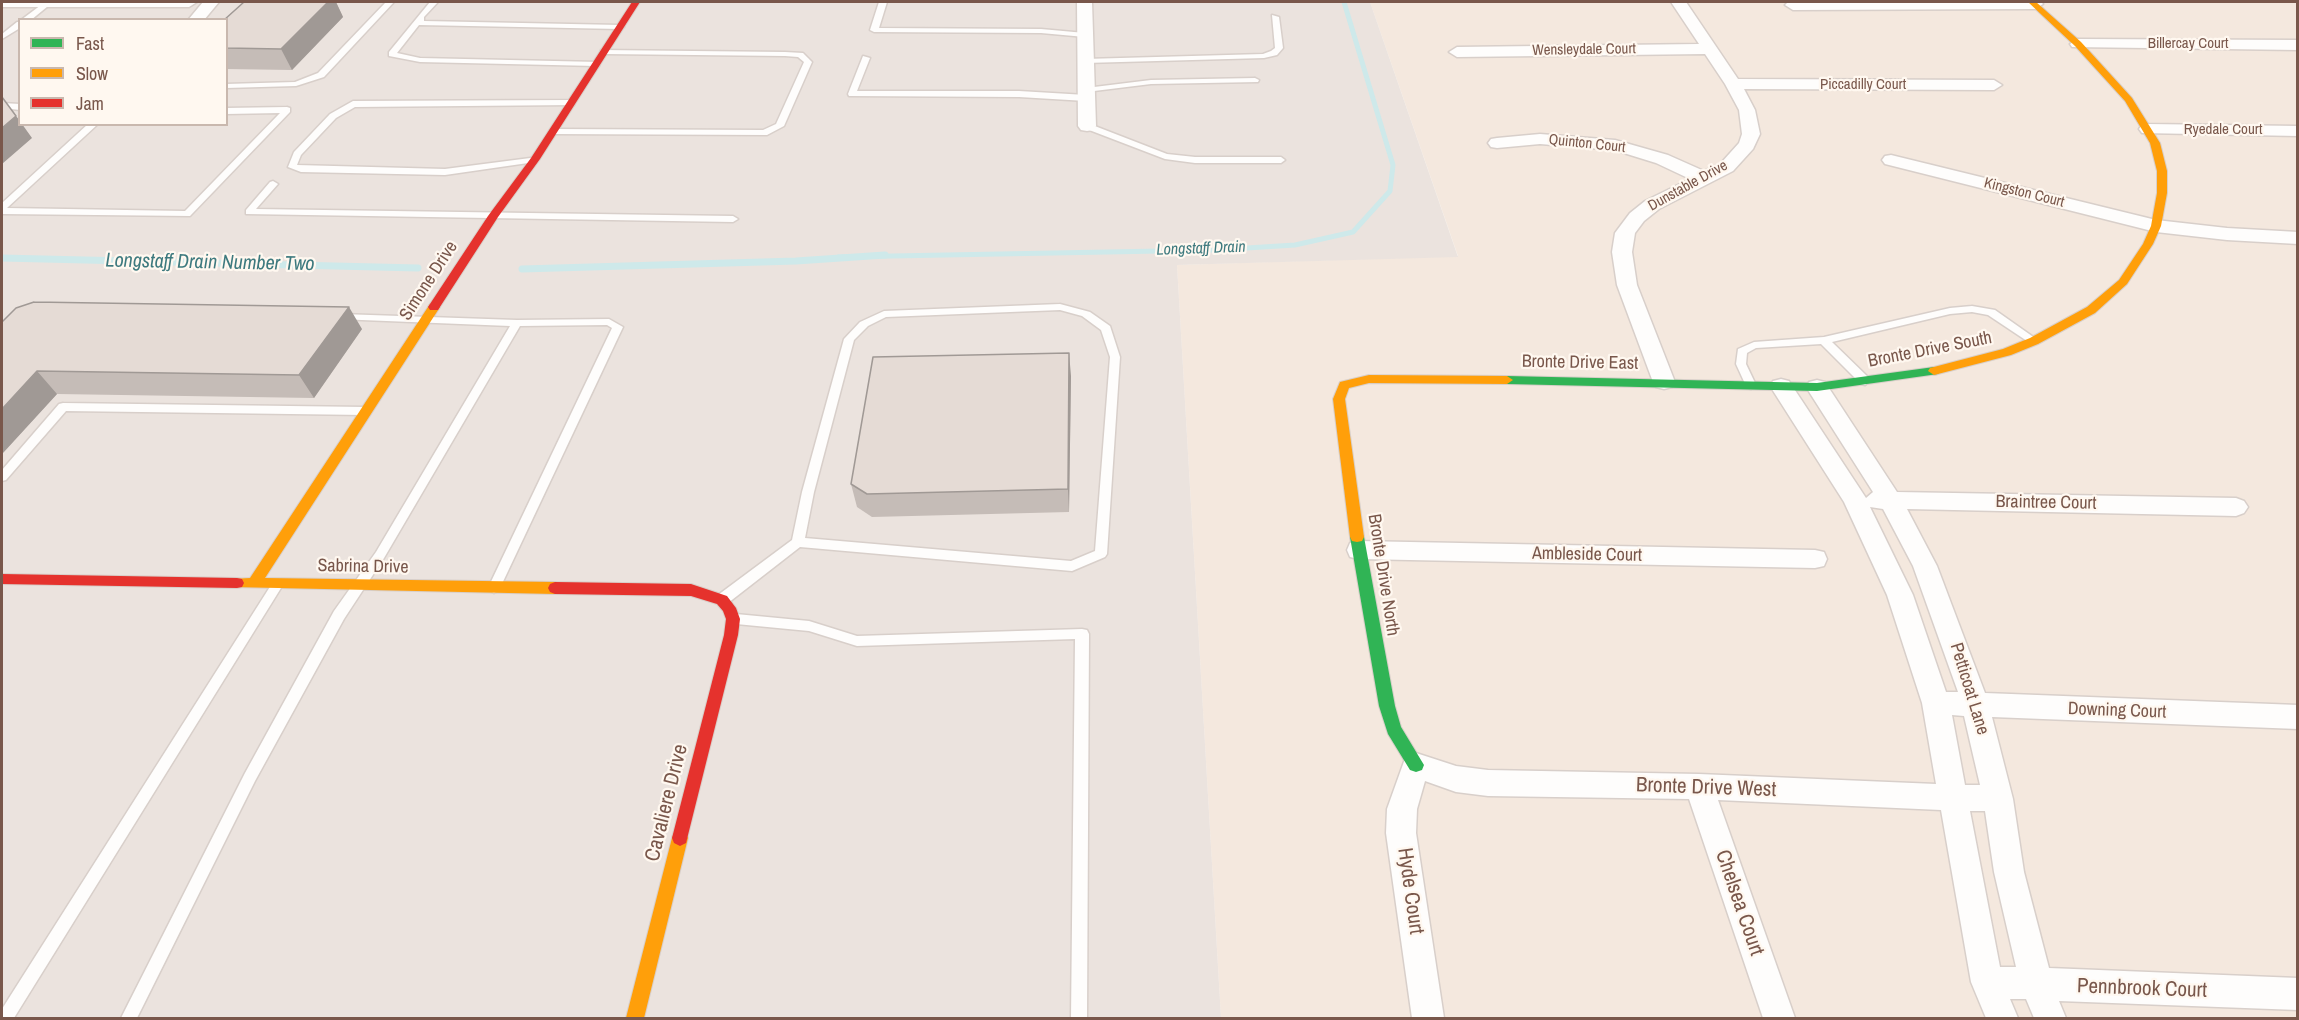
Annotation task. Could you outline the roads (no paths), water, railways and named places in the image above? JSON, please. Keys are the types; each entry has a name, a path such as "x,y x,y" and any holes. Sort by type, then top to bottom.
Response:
{"street":[{"path":"2,2 189,2"},
{"path":"197,18 212,2"},
{"name":"Simone Drive","path":"255,582 493,216 535,159 636,2"},
{"path":"1084,2 1087,126"},
{"name":"Dunstable Drive","path":"1664,382 1627,285 1622,252 1625,233 1637,217 1652,205 1727,167 1747,145 1750,134 1746,110 1733,84 1679,2"},
{"path":"1793,5 2034,3"},
{"name":"Bronte Drive South","path":"1817,387 1967,364 2034,341 2091,310 2107,297 2123,282 2148,244 2156,225 2162,193 2162,171 2155,143 2148,129 2114,82 2034,3"},
{"name":"Billercay Court","path":"2078,44 2298,45"},
{"name":"Wensleydale Court","path":"1457,52 1710,49"},
{"name":"Piccadilly Court","path":"1733,84 1994,85"},
{"name":"Ryedale Court","path":"2148,129 2298,130"},
{"name":"Quinton Court","path":"1497,143 1540,139 1615,145 1662,159 1706,179"},
{"name":"Kingston Court","path":"1891,160 2156,225 2227,234 2298,238"},
{"name":"Bronte Drive East","path":"1344,385 1370,379 1664,382 1817,387"},
{"name":"Bronte Drive North","path":"1344,385 1339,399 1359,550 1387,706 1394,729 1416,765"},
{"name":"Petticoat Lane","path":"1781,386 1855,500 1900,595 1936,704 1987,982 2002,1018"},
{"name":"Petticoat Lane","path":"1817,387 1890,500 1925,566 1953,637 1976,706 1998,799 2009,872 2037,986 2050,1018"},
{"name":"Braintree Court","path":"1855,500 2236,507"},
{"name":"Ambleside Court","path":"1359,550 1815,559"},
{"name":"Sabrina Drive","path":"4,581 255,582 691,590 722,600"},
{"path":"722,600 729,608 733,619"},
{"name":"Cavaliere Drive","path":"635,1018 733,619"},
{"name":"Downing Court","path":"1936,704 2298,717"},
{"name":"Bronte Drive West","path":"1416,765 1456,778 1488,783 1700,787 1998,799"},
{"name":"Hyde Court","path":"1416,765 1402,809 1401,833 1428,1018"},
{"name":"Chelsea Court","path":"1700,787 1779,1018"},
{"name":"Pennbrook Court","path":"1987,982 2037,986 2298,993"}],"lane":[{"path":"29,18 49,2"},
{"path":"228,86 296,84 321,75 390,2"},
{"path":"434,2 392,54 420,60 785,54 800,55 808,62 780,126 764,133 553,132"},
{"path":"883,2 874,30 1041,31 1084,35"},
{"path":"1085,61 1264,56 1274,53 1279,48 1275,17"},
{"path":"419,20 426,24 620,27"},
{"path":"2,37 18,25"},
{"path":"866,58 852,94 1086,94 1151,82 1255,80"},
{"path":"535,159 445,172 301,169 292,166 292,163 333,116 353,104 571,102"},
{"path":"2,106 18,107"},
{"path":"2,210 187,214 287,110 228,111"},
{"path":"2,210 92,126"},
{"path":"1087,126 1165,156 1195,160 1281,160"},
{"path":"273,184 249,212 733,219"},
{"path":"722,600 798,542 808,492 849,339 864,324 884,314 1060,307 1086,314 1106,328 1115,357 1101,554 1072,566 798,542"},
{"path":"1751,385 1741,364 1742,351 1754,345 1824,340 1950,311 1972,309 1991,312 2034,341"},
{"path":"326,317 517,323 609,322 618,327 494,588"},
{"path":"129,1018 250,777 339,615 380,555 517,323"},
{"path":"1824,340 1865,381"},
{"path":"2,477 63,408 367,411"},
{"path":"5,1018 278,583"},
{"path":"733,619 809,626 857,641 1082,634 1079,1018"}],"waterway":[{"name":"Longstaff Drain","path":"862,257 1215,250 1295,245 1353,232 1390,191 1393,165 1344,2"},
{"name":"Longstaff Drain","path":"862,257 885,255"},
{"name":"Longstaff Drain","path":"838,257 862,257"},
{"name":"Longstaff Drain Number Two","path":"522,269 796,261 862,257"},
{"name":"Longstaff Drain Number Two","path":"2,258 418,268"}]}
